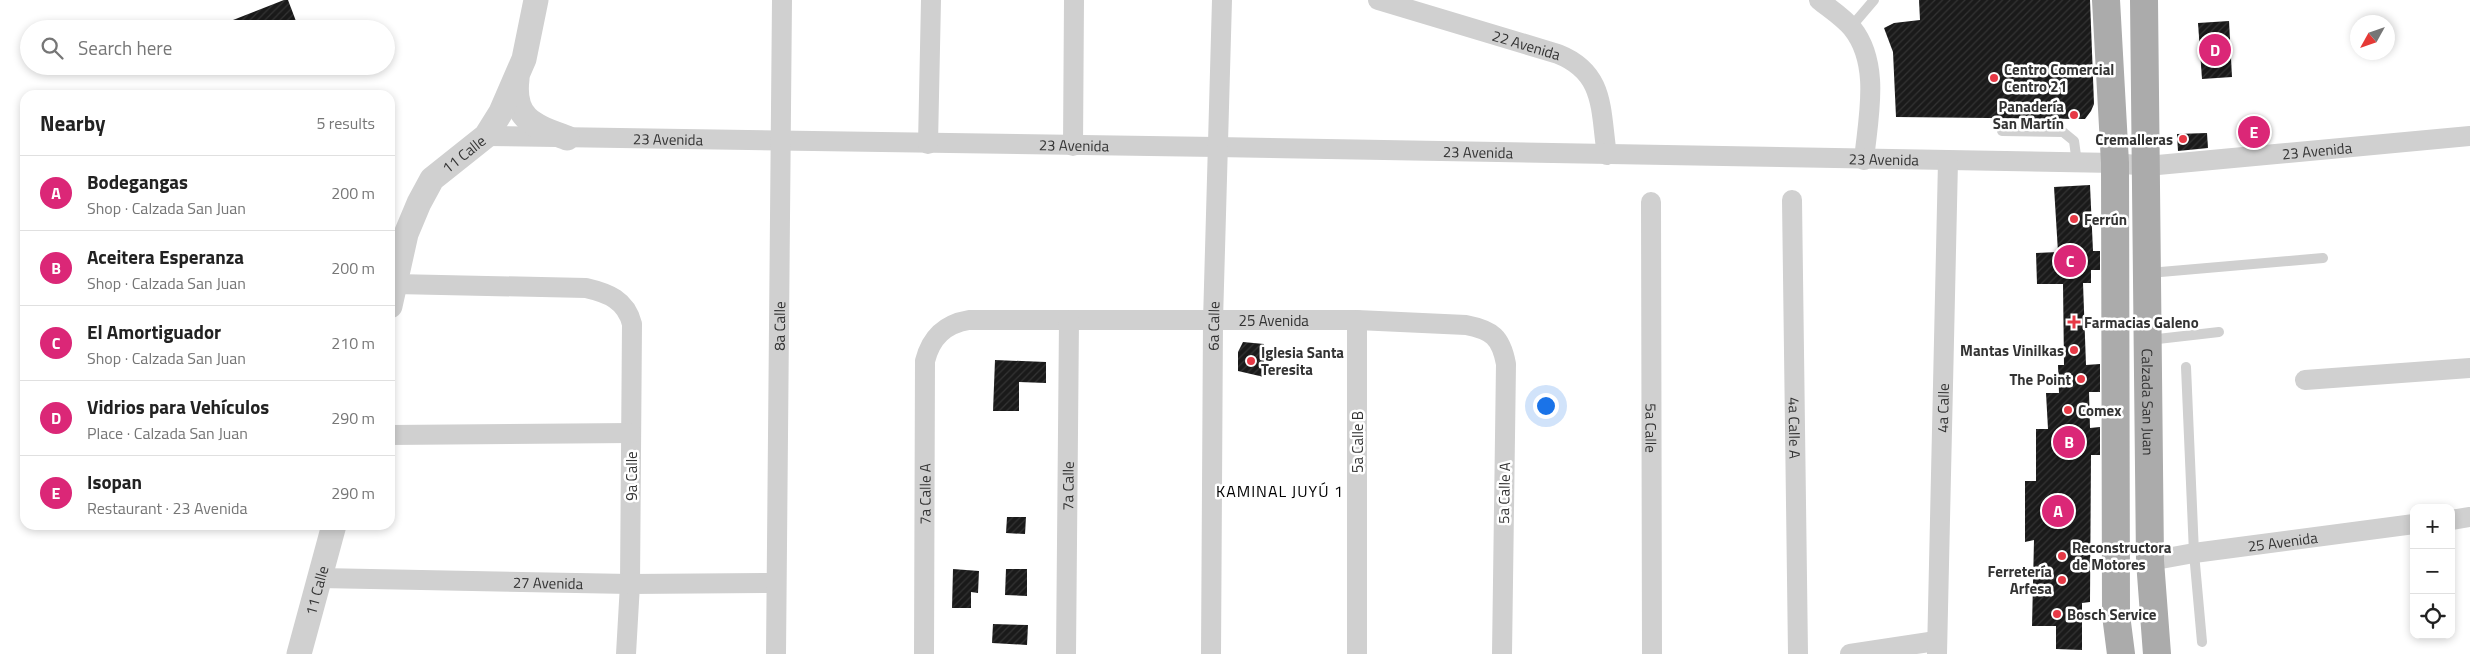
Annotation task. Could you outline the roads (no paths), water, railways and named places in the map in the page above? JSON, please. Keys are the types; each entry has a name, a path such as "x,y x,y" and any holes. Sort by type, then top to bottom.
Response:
{"main road":[{"path":"2106,0 2114,164 2116,615 2121,654"},
{"name":"Calzada San Juan","path":"2144,0 2150,561 2157,654"}],"street":[{"name":"11 Calle","path":"395,286 406,234 432,179 486,136 517,80 524,59 536,0"},
{"name":"8a Calle","path":"776,654 782,0"},
{"path":"928,144 931,0"},
{"path":"1073,146 1074,0"},
{"name":"6a Calle","path":"1211,654 1213,322 1216,147 1222,0"},
{"name":"22 Avenida","path":"1378,0 1558,54 1576,62 1596,86 1607,156"},
{"path":"1819,0 1852,27 1864,52 1871,84 1864,160"},
{"path":"517,80 517,101 527,119 543,130 567,138"},
{"name":"23 Avenida","path":"486,136 1216,147 1607,156 2077,163 2147,166 2470,136"},
{"name":"4a Calle","path":"1936,647 1948,161"},
{"name":"4a Calle A","path":"1792,200 1798,654"},
{"name":"5a Calle","path":"1651,202 1652,654"},
{"name":"9a Calle","path":"395,295 586,288 605,292 620,302 627,311 632,324 630,584 626,654"},
{"name":"25 Avenida","path":"935,336 951,325 969,320 1213,322 1357,320 1466,325 1482,328 1495,336"},
{"name":"7a Calle","path":"1066,654 1069,320"},
{"name":"5a Calle B","path":"1357,320 1357,654"},
{"name":"7a Calle A","path":"924,654 924,372 928,351 935,336"},
{"name":"5a Calle A","path":"1495,336 1503,348 1506,364 1502,654"},
{"path":"2305,380 2470,368"},
{"path":"395,435 631,433"},
{"path":"2455,519 2470,517"},
{"name":"25 Avenida","path":"2150,561 2194,553 2410,525"},
{"name":"11 Calle","path":"299,654 333,530"},
{"name":"27 Avenida","path":"320,578 630,584 776,583"},
{"path":"1850,654 1936,647"}],"lane":[{"path":"1852,27 1874,0"},
{"path":"2002,131 2063,132 2074,141 2077,163"},
{"path":"2148,273 2323,258"},
{"path":"2149,340 2219,332"},
{"path":"2186,367 2194,553 2202,642"}],"place":[{"name":"Vidrios para Vehículos","path":"2215,50"},
{"name":"Centro Comercial Centro 21","path":"1994,78"},
{"name":"Panadería San Martín","path":"2074,115"},
{"name":"Isopan","path":"2254,132"},
{"name":"Cremalleras","path":"2183,139"},
{"name":"Ferrún","path":"2074,219"},
{"name":"El Amortiguador","path":"2070,261"},
{"name":"Farmacias Galeno","path":"2074,322"},
{"name":"Mantas Vinilkas","path":"2074,350"},
{"name":"Iglesia Santa Teresita","path":"1251,361"},
{"name":"The Point","path":"2081,379"},
{"name":"Comex","path":"2068,410"},
{"name":"Aceitera Esperanza","path":"2069,442"},
{"name":"Bodegangas","path":"2058,511"},
{"name":"Reconstructora de Motores","path":"2062,556"},
{"name":"Ferretería Arfesa","path":"2062,580"},
{"name":"Bosch Service","path":"2057,614"}],"district":[{"name":"KAMINAL JUYÚ 1","path":"1280,491"}]}
